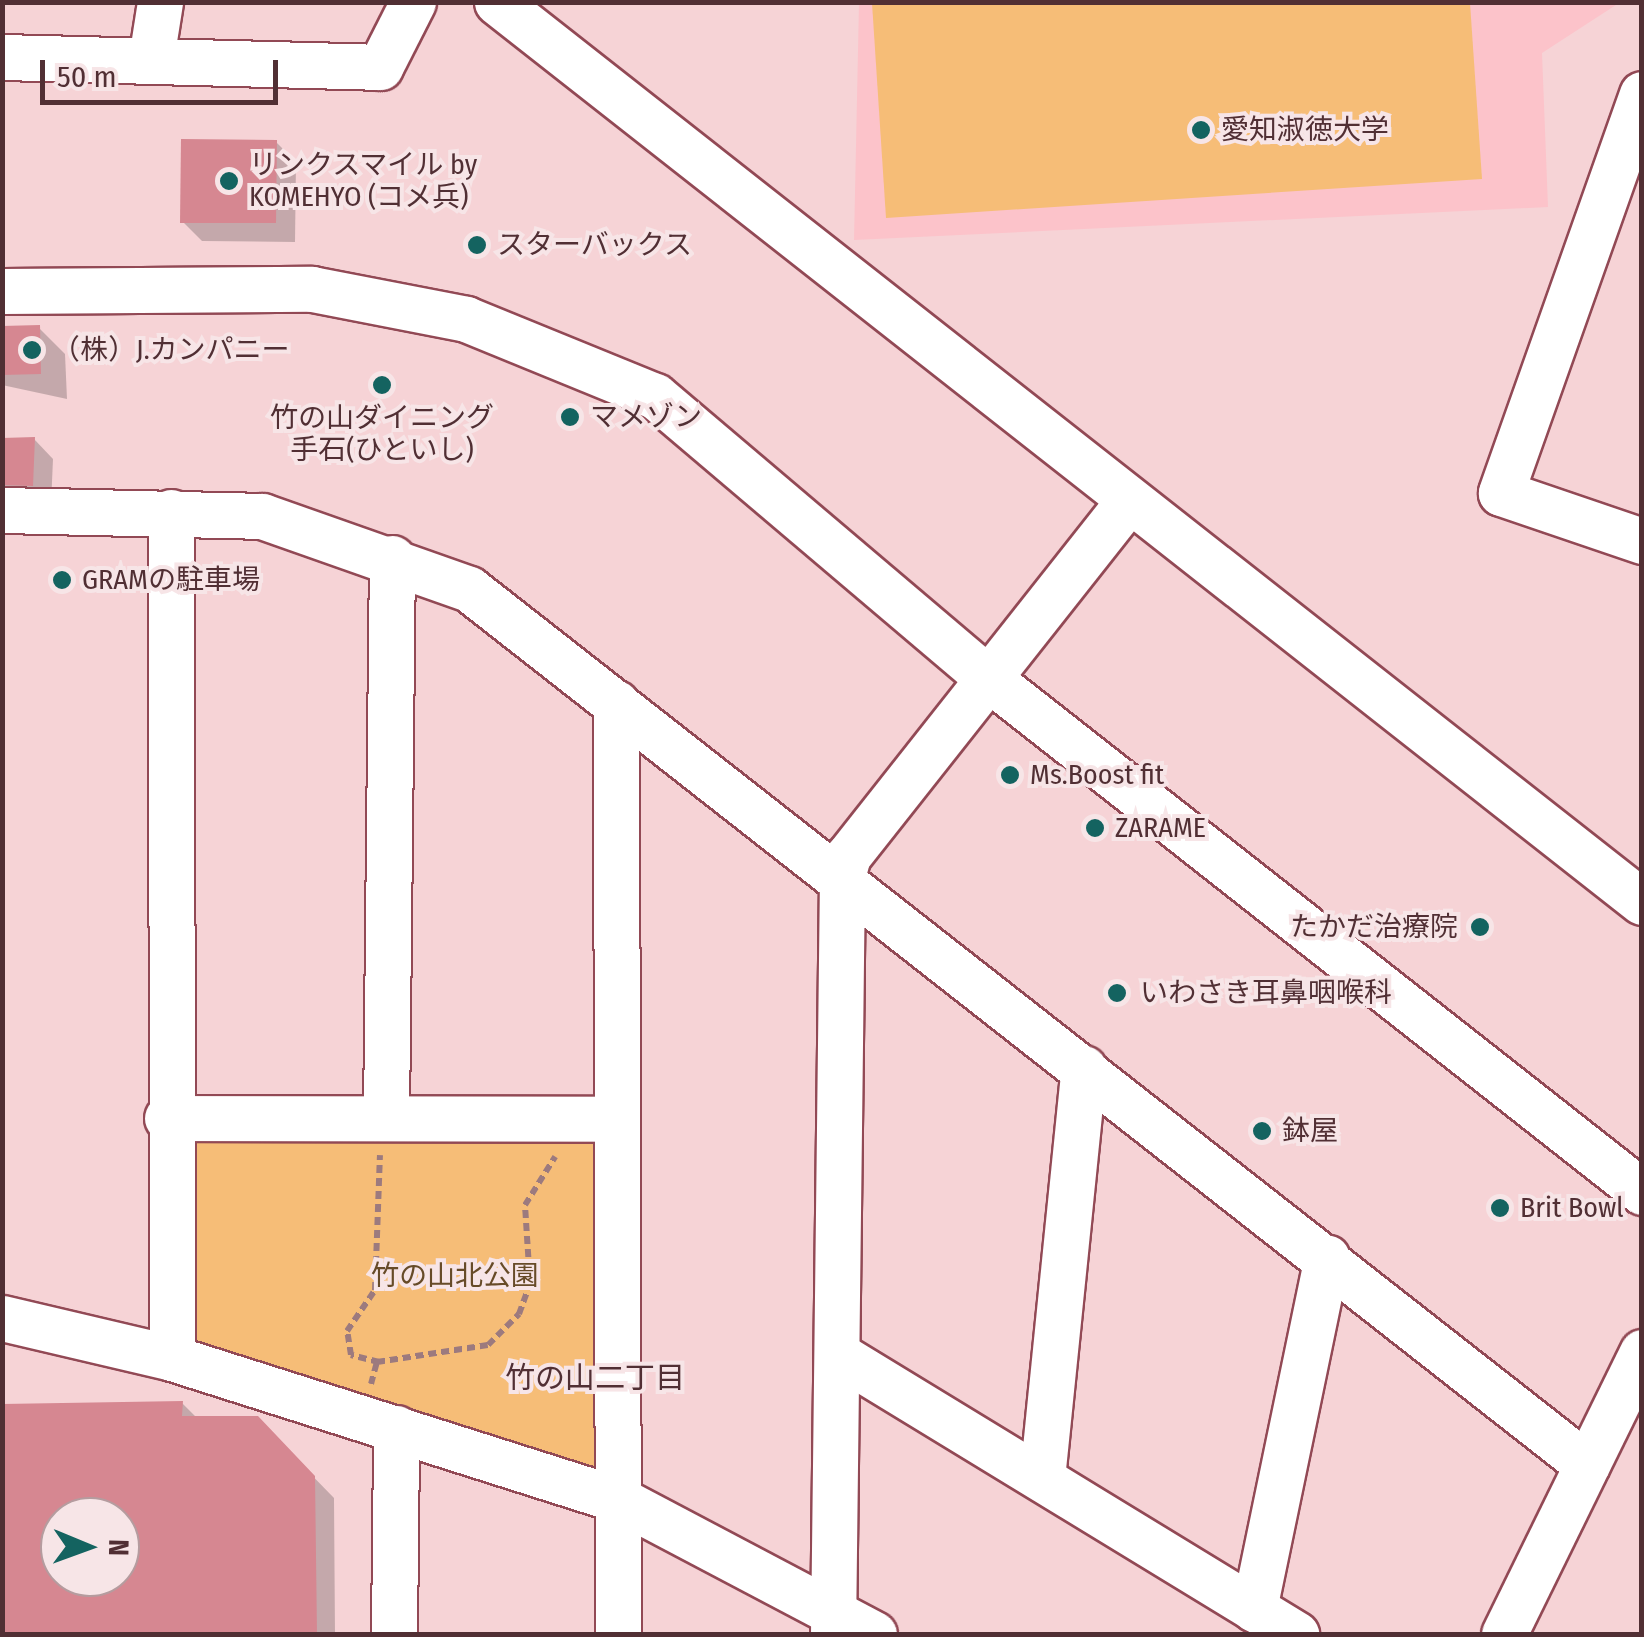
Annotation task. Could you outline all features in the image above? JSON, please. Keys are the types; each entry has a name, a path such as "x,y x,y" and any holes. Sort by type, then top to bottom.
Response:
{"street":[{"path":"151,59 160,2"},
{"path":"2,57 380,67 414,2"},
{"path":"497,2 1128,502 1642,902"},
{"path":"1642,94 1501,493 1642,541"},
{"path":"2,291 312,289 466,318 655,396 988,678 1642,1192"},
{"path":"833,1622 842,878 848,856 1128,502"},
{"path":"2,510 262,516 392,558 470,589 1587,1465"},
{"path":"171,512 166,1118 172,1358"},
{"path":"386,1118 392,558"},
{"path":"616,704 600,1118 620,1500 618,1634"},
{"path":"1042,1478 1084,1068"},
{"path":"166,1118 600,1118"},
{"path":"1254,1608 1327,1258"},
{"path":"2,1318 172,1358 620,1500 833,1622 874,1634"},
{"path":"1504,1634 1642,1352"},
{"path":"837,1354 1296,1634"},
{"path":"379,1423 394,1634"}],"path":[{"path":"386,1118 375,1290 347,1331 351,1355 380,1362 488,1344 519,1314 530,1283 526,1205 600,1118"},
{"path":"379,1423 380,1362"}],"shaded area":[{"name":"愛知淑徳大学","path":"859,3 1619,3 1542,53 1548,207 854,240"}],"green space":[{"name":"愛知淑徳大学","path":"872,3 1470,3 1482,179 886,218"},
{"name":"竹の山北公園","path":"598,1132 600,1469 185,1345 195,1133"}],"building":[{"name":"リンクスマイル by KOMEHYO (コメ兵)","path":"181,139 277,140 276,223 180,223"},
{"path":"40,325 41,374 2,375 2,326"},
{"path":"35,437 33,486 2,485 2,438"},
{"path":"183,1401 182,1416 258,1416 315,1476 317,1634 2,1634 2,1404"}],"place":[{"name":"愛知淑徳大学","path":"1201,130"},
{"name":"リンクスマイル by KOMEHYO (コメ兵)","path":"229,181"},
{"name":"スターバックス","path":"477,245"},
{"name":"（株）J.カンパニー","path":"32,350"},
{"name":"竹の山ダイニング 手石(ひといし)","path":"382,385"},
{"name":"マメゾン","path":"570,417"},
{"name":"GRAMの駐車場","path":"62,580"},
{"name":"Ms.Boost fit","path":"1010,775"},
{"name":"ZARAME","path":"1095,828"},
{"name":"たかだ治療院","path":"1480,927"},
{"name":"いわさき耳鼻咽喉科","path":"1117,993"},
{"name":"鉢屋","path":"1262,1131"},
{"name":"Brit Bowl","path":"1500,1208"}],"district":[{"name":"竹の山二丁目","path":"595,1378"}]}
